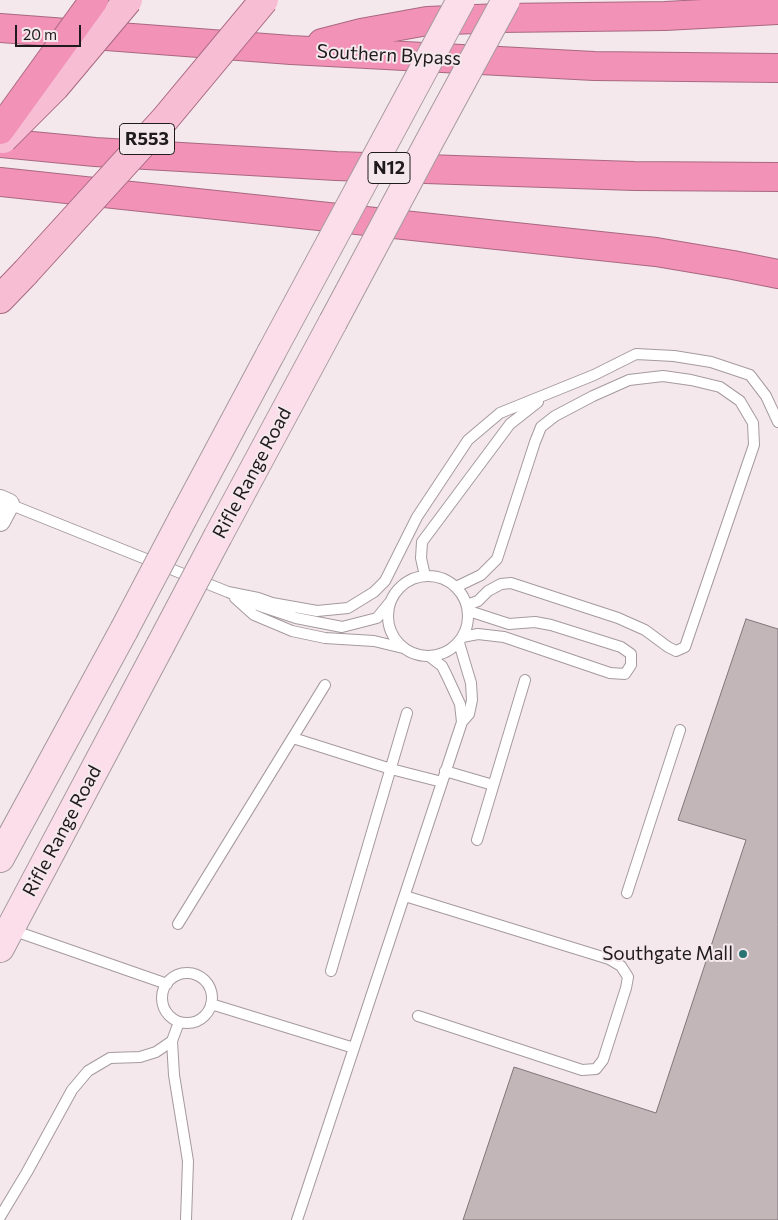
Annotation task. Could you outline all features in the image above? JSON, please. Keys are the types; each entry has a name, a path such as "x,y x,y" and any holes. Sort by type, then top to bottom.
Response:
{"highway":[{"path":"0,130 94,0"},
{"path":"291,50 361,33 427,22 500,18 664,16 778,10"},
{"name":"Southern Bypass","path":"0,28 291,50 594,66 778,68"},
{"name":"N12","path":"0,143 95,152 336,166 634,176 778,177"},
{"path":"0,182 646,251 778,274"}],"main road":[{"path":"0,143 55,87 128,0"},
{"name":"R553","path":"0,299 165,119 264,0"},
{"path":"0,858 461,0"},
{"name":"Rifle Range Road","path":"4,934 506,0"}],"lane":[{"path":"228,592 272,603 317,611 348,608 374,592 385,581 417,517 468,440 500,414 594,375 636,354 674,356 711,362 750,374 766,396 778,422"},
{"path":"456,587 481,575 496,559 535,442 542,427 555,416 629,380 663,376 692,380 720,387 740,401 753,423 754,445 685,648 676,651 668,648 645,630 618,618 511,583 501,584 488,591 468,608"},
{"path":"425,576 421,558 422,542 510,424 544,396"},
{"path":"3,508 228,592 260,606 296,618 342,627 377,618 396,591 406,582 418,577 432,576 445,579 456,587 464,598 468,608 468,624 461,640 471,683 472,700 469,714 462,722 445,771 297,1220"},
{"path":"385,581 406,582"},
{"path":"228,592 254,616 292,631 325,638 374,641 429,656 442,654 461,640 478,634 504,637 610,673 624,674 631,665 631,654 621,647 551,625 535,622 509,624 468,608"},
{"path":"390,602 388,615 390,628 396,640 405,649"},
{"path":"429,656 442,666 460,704 462,722"},
{"path":"476,840 525,680"},
{"path":"178,924 325,685"},
{"path":"332,971 407,713"},
{"path":"627,893 680,730"},
{"path":"293,738 391,769 442,782"},
{"path":"445,771 493,785"},
{"path":"405,896 609,959 621,966 628,977 603,1060 596,1069 582,1070 418,1016"},
{"path":"4,934 167,984"},
{"path":"180,974 189,974 204,980 212,995 208,1011 195,1022 179,1022 166,1012 163,1006 162,998 167,984 180,974"},
{"path":"211,1004 354,1048"},
{"path":"179,1022 172,1041 174,1075 188,1161 186,1220"},
{"path":"0,1217 72,1090 88,1071 110,1058 140,1057 156,1052 172,1041"}],"building":[{"name":"Southgate Mall","path":"746,619 778,629 778,1220 463,1220 514,1067 656,1113 746,840 678,820"}],"place":[{"name":"Southgate Mall","path":"743,954"}]}
